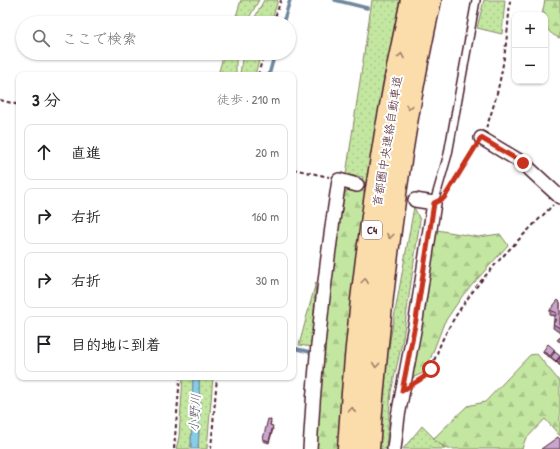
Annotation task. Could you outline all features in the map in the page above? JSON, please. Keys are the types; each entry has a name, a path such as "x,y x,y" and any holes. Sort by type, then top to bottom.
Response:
{"highway":[{"name":"首都圏中央連絡自動車道","path":"349,449 365,278 393,99 412,0"},
{"name":"首都圏中央連絡自動車道","path":"368,449 384,281 397,176 430,0"}],"street":[{"path":"481,138 523,163 559,199"},
{"path":"310,449 312,407 329,245 339,180 357,185"},
{"path":"394,449 402,391 416,320 434,203 415,200"}],"lane":[{"path":"434,203 448,154 476,0"}],"path":[{"path":"275,16 281,0"},
{"path":"434,203 444,198 481,138 494,107 500,86 507,41 510,0"},
{"path":"259,72 262,60"},
{"path":"0,100 16,104"},
{"path":"296,170 339,180"},
{"path":"402,391 424,377 431,369 445,333 467,299 503,255 559,199"},
{"path":"174,449 180,380"},
{"path":"211,449 217,380"}],"green space":[{"path":"241,0 259,0 250,16 236,16"},
{"path":"264,0 278,0 273,16 256,16"},
{"path":"372,0 401,0 384,77 368,183 362,182 363,177 346,175"},
{"path":"484,0 505,0 502,34 477,28"},
{"path":"545,0 560,0 560,38 548,30 548,12 543,12"},
{"path":"222,60 236,60 236,72 219,72"},
{"path":"242,60 259,60 256,72 240,72"},
{"path":"350,189 369,192 340,449 316,449 320,387 340,199 345,192"},
{"path":"414,207 420,220 403,338 391,392 386,449 379,449 387,357"},
{"path":"437,230 478,237 500,234 508,245 463,295 444,323 428,365 423,373 410,379 422,299"},
{"path":"316,282 312,347 299,345"},
{"path":"537,354 560,382 560,436 545,419 525,440 522,449 447,449 433,439 467,406 485,402 530,355"},
{"path":"183,380 193,380 191,449 176,449 179,437"},
{"path":"199,380 213,380 207,449 198,449 200,410"},
{"path":"422,426 445,449 403,449"}],"water":[{"name":"小野川","path":"193,380 199,380 200,410 198,449 191,449"}],"building":[{"path":"558,300 560,302 560,328 553,324 556,320 554,318 557,313 550,310"},
{"path":"548,344 555,350 550,356 543,351"},
{"path":"555,352 560,356 556,361 551,357"},
{"path":"268,419 271,420 270,425 273,426 269,441 263,439"},
{"path":"558,437 560,439 560,449 541,449"}],"waterway":[{"path":"285,16 290,0"},
{"path":"335,0 367,8"},
{"path":"270,72 273,60"},
{"path":"296,349 310,352"}],"route":[{"path":"431,369 424,377 402,391 416,320 434,203 444,198 481,138 523,163"}]}
